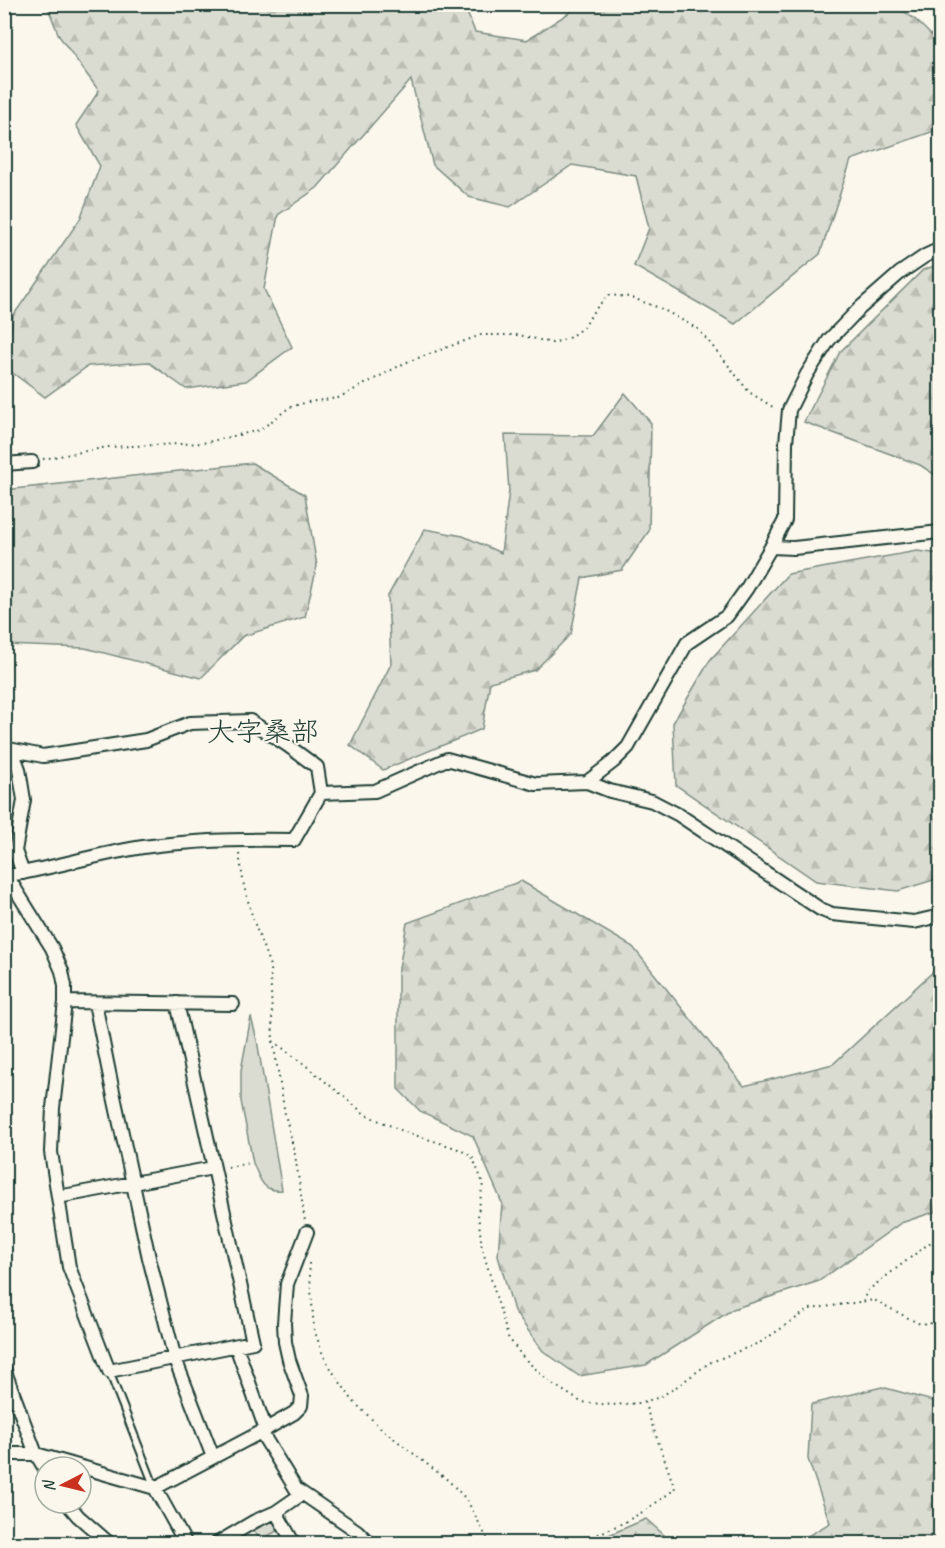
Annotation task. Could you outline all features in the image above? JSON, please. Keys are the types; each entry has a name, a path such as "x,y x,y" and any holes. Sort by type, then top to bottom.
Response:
{"street":[{"path":"586,782 613,762 628,747 687,643 727,616 747,588 771,547 785,520 789,410 807,374 829,340 860,308 900,273 940,249"},
{"path":"4,464 32,462"},
{"path":"771,547 794,548 940,532"},
{"path":"8,749 43,756 146,740 190,723 250,721 317,767 321,793 294,840 237,839 142,848 6,876 52,948 62,971 65,1002 53,1107 51,1152 69,1267 109,1371 253,1342 177,1004"},
{"path":"8,749 19,769 24,800 15,851 23,873"},
{"path":"321,793 375,790 447,759 536,784 586,782 610,791 652,801 679,815 826,912 914,922 940,916"},
{"path":"65,1002 233,1004"},
{"path":"95,1003 149,1258 175,1359 213,1457"},
{"path":"58,1197 213,1169"},
{"path":"4,1454 36,1454 155,1488 294,1413 301,1406 302,1396 289,1360 284,1323 287,1284 307,1232"},
{"path":"236,1346 263,1431 296,1489 357,1531 370,1544"},
{"path":"4,1369 36,1454"},
{"path":"155,1488 186,1544"},
{"path":"216,1544 255,1521 276,1512 302,1494"},
{"path":"276,1512 294,1544"},
{"path":"77,1515 110,1544"}],"lane":[{"path":"109,1371 155,1488"}],"path":[{"path":"940,175 940,194"},
{"path":"32,462 108,447 203,443 260,430 290,407 339,398 407,362 481,335 519,335 552,343 567,339 585,326 593,312 608,295 630,297 662,309 698,329 749,392 789,416"},
{"path":"237,839 244,886 270,966 273,1041 307,1232"},
{"path":"273,1041 366,1115 472,1156 483,1184 478,1214 482,1248 508,1336 522,1356 548,1381 581,1402 612,1405 644,1402 657,1398 709,1363 761,1342 810,1310 874,1300 918,1323 940,1322"},
{"path":"213,1169 250,1163"},
{"path":"862,1302 867,1291 940,1235"},
{"path":"309,1254 314,1329 323,1355 333,1372 353,1401 383,1430 449,1481 467,1500 490,1544"},
{"path":"576,1544 631,1519 675,1489 644,1402"}],"green space":[{"path":"894,4 917,21 940,44 940,129 851,160 820,254 735,324 634,266 649,228 636,176 572,165 510,207 469,197 433,165 411,80 317,188 278,215 264,289 292,347 246,381 186,389 148,362 88,366 45,397 6,368 13,316 80,219 100,166 76,125 99,91 59,36 47,5 464,5 475,32 527,40 581,5"},
{"path":"940,264 940,478 920,465 804,422 840,352 923,270"},
{"path":"625,393 651,423 649,531 622,570 582,578 571,634 535,670 490,682 482,729 383,770 350,745 391,664 388,596 425,529 463,536 501,553 509,491 505,435 593,436"},
{"path":"252,463 305,495 317,566 305,617 243,636 201,678 85,648 5,645 5,490"},
{"path":"917,551 940,554 940,878 898,891 816,881 676,785 673,723 710,660 788,574"},
{"path":"521,881 633,947 744,1086 833,1064 935,970 940,969 940,1210 901,1223 819,1281 733,1309 646,1365 579,1376 543,1351 514,1311 498,1256 502,1203 473,1136 420,1111 398,1089 398,974 407,923"},
{"path":"251,1017 257,1040 282,1190 266,1187 258,1174 253,1163 241,1101 241,1070"},
{"path":"882,1387 940,1403 940,1543 796,1543 830,1523 808,1459 811,1404"},
{"path":"275,1519 281,1529 260,1540 254,1530"},
{"path":"646,1519 673,1543 590,1543"}],"district":[{"name":"大字桑部","path":"263,731"}]}
